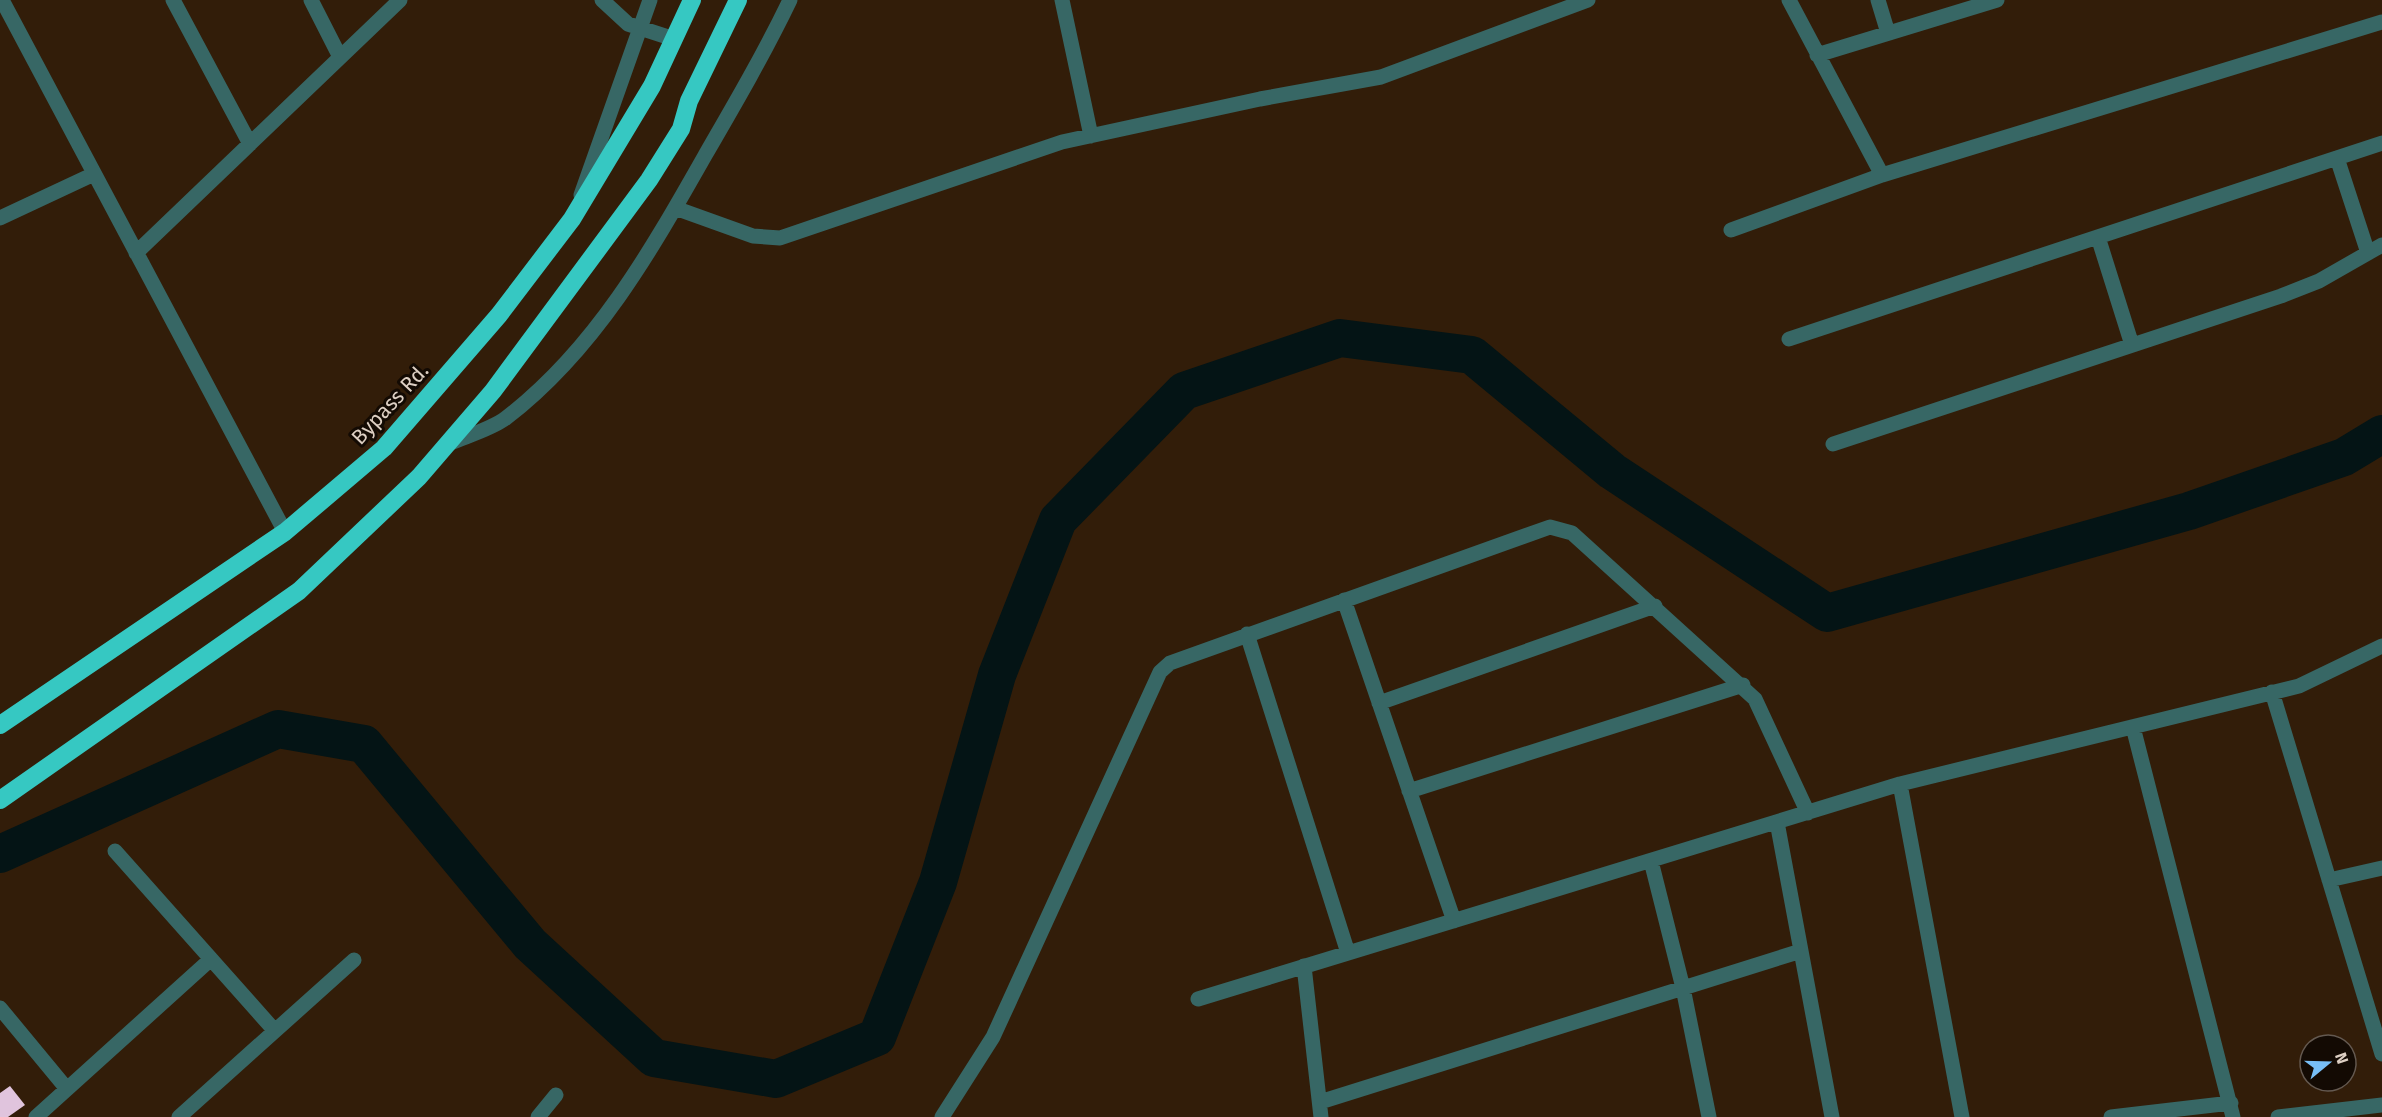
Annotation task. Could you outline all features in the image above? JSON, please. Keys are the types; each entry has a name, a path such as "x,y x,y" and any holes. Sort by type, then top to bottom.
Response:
{"highway":[{"name":"Bypass Rd.","path":"0,725 285,532 384,448 499,315 572,219 652,86 692,0"},
{"path":"0,800 299,591 419,477 507,372 659,163 681,129 689,101 738,0"}],"street":[{"path":"2,0 285,532"},
{"path":"173,0 250,144"},
{"path":"311,0 340,57"},
{"path":"136,253 400,0"},
{"path":"602,0 628,24 674,39"},
{"path":"572,219 638,27 650,0"},
{"path":"446,445 504,419 572,359 628,284 675,208 773,37 790,0"},
{"path":"1062,0 1091,136"},
{"path":"675,208 753,236 780,238 1062,142 1260,99 1366,81 1588,0"},
{"path":"1789,0 1882,175"},
{"path":"1878,0 1888,33"},
{"path":"1817,55 1997,0"},
{"path":"1731,230 1882,175 2382,22"},
{"path":"1789,339 2382,144"},
{"path":"2337,158 2368,253"},
{"path":"0,218 94,174"},
{"path":"2098,237 2132,345"},
{"path":"1833,444 2309,285 2382,245"},
{"path":"942,1117 993,1037 1160,672 1176,660 1550,527 1572,533 1743,685 1755,699 1808,813"},
{"path":"1344,600 1454,921"},
{"path":"1379,702 1654,606"},
{"path":"1247,634 1348,953"},
{"path":"1198,999 1900,784 2299,686 2382,646"},
{"path":"1409,791 1743,685"},
{"path":"2272,692 2382,1054"},
{"path":"2111,1117 2232,1110 2133,728"},
{"path":"1900,784 1962,1117"},
{"path":"1778,822 1832,1117"},
{"path":"115,851 275,1031"},
{"path":"1651,861 1683,988 1709,1117"},
{"path":"2329,880 2382,868"},
{"path":"1304,966 1321,1109 1801,951"},
{"path":"36,1117 211,959"},
{"path":"179,1117 354,960"},
{"path":"0,1008 67,1089"},
{"path":"538,1117 556,1095"},
{"path":"2278,1117 2382,1105"}],"building":[{"path":"10,1086 25,1105 8,1117 0,1117 0,1093"}],"waterway":[{"path":"0,854 278,729 364,744 530,944 654,1058 776,1079 877,1037 938,882 997,675 1058,520 1184,391 1340,338 1472,355 1612,471 1827,613 2189,511 2344,457 2382,434"}]}
